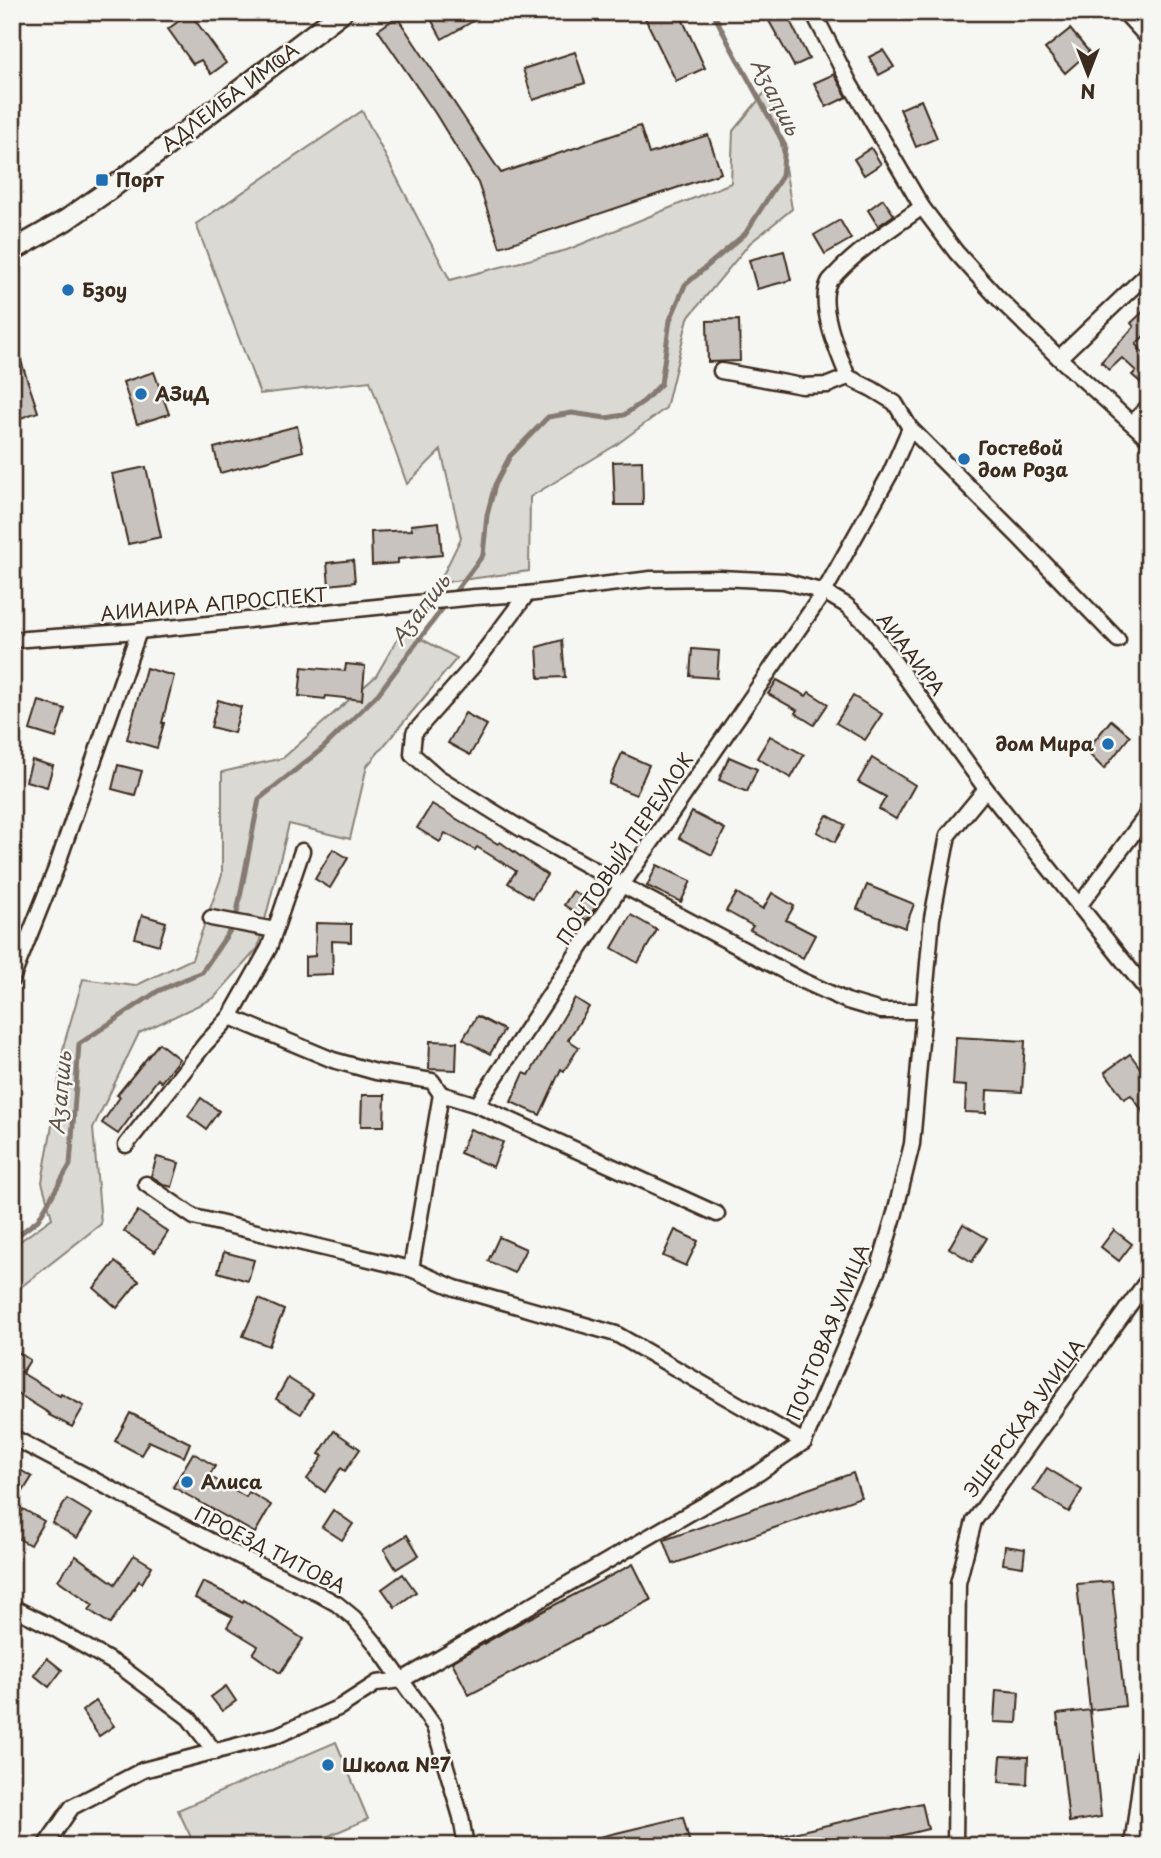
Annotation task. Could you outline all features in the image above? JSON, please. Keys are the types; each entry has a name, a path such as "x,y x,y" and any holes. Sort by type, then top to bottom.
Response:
{"main road":[{"name":"АДЛЕИБА ИМҨА","path":"12,251 66,220 108,190 342,12"}],"street":[{"path":"813,12 850,84 922,207 956,252 1059,358 1149,439"},
{"path":"1124,12 1149,39"},
{"path":"922,207 847,263 829,282 825,298 828,319 836,349 848,377 895,403 910,428 1118,640"},
{"path":"1059,358 1149,272"},
{"path":"721,371 802,386 828,385 848,377"},
{"path":"1132,423 1149,406"},
{"name":"ПОЧТОВЫЙ ПЕРЕУЛОК","path":"477,1105 622,885 824,592 890,474 910,428"},
{"name":"АИААИРА","path":"475,597 527,594 651,579 720,578 784,581 824,592 846,605 867,624 986,789 1149,993"},
{"path":"527,594 473,666 414,733 412,754 438,777 523,830 799,979 847,1001 881,1012 924,1011"},
{"name":"АИИАИРА АПРОСПЕКТ","path":"12,640 139,631 475,597"},
{"path":"12,979 55,871 139,631"},
{"name":"ПОЧТОВАЯ УЛИЦА","path":"45,1846 72,1807 143,1770 278,1735 340,1707 377,1683 402,1680 759,1474 804,1442 878,1266 895,1213 912,1144 932,918 948,835 986,789"},
{"path":"1079,906 1149,812"},
{"path":"126,1145 205,1044 230,1017 269,948 302,851"},
{"path":"211,918 275,930"},
{"path":"230,1017 332,1060 376,1072 432,1082 441,1094 477,1105 717,1214"},
{"path":"411,1269 441,1094"},
{"path":"146,1184 194,1217 411,1269 455,1288 616,1334 804,1442"},
{"name":"ЭШЕРСКАЯ УЛИЦА","path":"955,1846 958,1583 974,1521 1149,1278"},
{"name":"ПРОЕЗД ТИТОВА","path":"12,1437 337,1604 354,1618 434,1726 461,1816 466,1846"},
{"path":"12,1607 121,1667 189,1718 215,1752"},
{"path":"1132,1846 1144,1756 1149,1743"}],"shaded area":[{"path":"771,85 792,209 750,243 688,318 666,408 616,445 530,497 529,571 439,583 461,538 441,450 407,484 370,381 260,394 196,224 362,111 450,280 567,250 731,183 733,131"},
{"path":"403,629 457,658 367,766 350,839 289,824 258,948 214,998 139,1033 93,1128 101,1224 12,1294 12,1247 52,1218 42,1182 64,1044 83,979 135,986 192,959 222,875 222,772 283,758 376,676"},
{"path":"336,1742 368,1819 305,1846 195,1846 178,1810"}],"building":[{"path":"427,12 489,12 442,39"},
{"path":"642,12 679,12 705,68 676,81"},
{"path":"764,12 803,12 804,16 791,23 809,59 794,66"},
{"path":"190,13 226,63 211,74 201,60 193,64 168,29"},
{"path":"397,17 501,173 640,126 649,154 708,135 721,173 500,247 478,183 435,113 378,30"},
{"path":"1070,29 1089,52 1065,73 1045,49"},
{"path":"883,50 894,67 879,75 869,57"},
{"path":"575,52 585,83 533,100 523,69"},
{"path":"834,74 847,97 826,107 814,83"},
{"path":"921,100 937,138 916,147 900,109"},
{"path":"871,148 881,164 864,175 854,159"},
{"path":"883,199 894,215 878,226 868,210"},
{"path":"840,220 851,239 825,254 814,235"},
{"path":"784,251 791,280 757,289 749,260"},
{"path":"1149,306 1149,341 1144,336 1136,344 1149,357 1149,390 1132,375 1136,371 1122,358 1109,370 1101,362 1134,327 1131,323"},
{"path":"739,320 740,361 708,362 707,321"},
{"path":"12,343 15,343 38,412 12,421"},
{"path":"154,372 169,414 137,424 123,382"},
{"path":"297,426 303,451 220,473 214,448"},
{"path":"642,461 643,505 615,505 613,462"},
{"path":"146,467 161,537 128,544 112,474"},
{"path":"439,522 442,555 398,559 398,563 372,565 371,532 412,530 411,525"},
{"path":"353,560 355,582 329,585 327,563"},
{"path":"562,640 565,677 539,678 537,647"},
{"path":"692,649 719,651 717,678 690,676"},
{"path":"346,664 365,666 362,700 299,696 302,667 345,671"},
{"path":"146,668 174,676 157,748 127,739"},
{"path":"777,680 806,696 809,692 828,704 814,725 795,713 797,710 768,694"},
{"path":"853,696 882,714 865,740 836,723"},
{"path":"218,700 241,707 234,733 211,727"},
{"path":"39,701 65,709 56,738 30,730"},
{"path":"465,713 487,725 470,755 448,743"},
{"name":"дом Мира","path":"1111,720 1130,736 1104,769 1086,751"},
{"path":"770,736 804,755 791,778 757,758"},
{"path":"622,753 649,765 636,795 609,784"},
{"path":"729,757 757,769 747,792 719,780"},
{"path":"872,758 915,785 896,819 879,809 886,797 858,782"},
{"path":"32,760 53,766 47,787 26,781"},
{"path":"118,765 142,771 135,795 112,789"},
{"path":"432,804 498,844 500,842 547,875 532,898 508,883 516,871 477,847 475,850 445,833 440,842 417,828"},
{"path":"692,812 725,829 712,855 679,838"},
{"path":"827,815 845,825 835,842 817,832"},
{"path":"333,849 348,858 330,888 315,879"},
{"path":"657,865 691,881 681,902 647,886"},
{"path":"867,885 914,904 905,928 857,909"},
{"path":"573,891 596,906 587,920 564,905"},
{"path":"737,893 763,909 772,893 794,906 786,920 815,935 803,958 750,930 753,926 726,911"},
{"path":"142,915 166,922 159,945 135,938"},
{"path":"631,915 657,930 638,963 612,948"},
{"path":"316,923 351,924 351,942 332,941 333,974 305,975 305,957 315,956"},
{"path":"575,998 589,1007 568,1040 579,1047 564,1071 561,1069 540,1115 511,1102 524,1073 529,1075"},
{"path":"477,1016 504,1030 490,1054 463,1039"},
{"path":"956,1037 1025,1041 1022,1092 987,1090 986,1113 965,1112 966,1086 953,1085"},
{"path":"430,1041 457,1042 456,1070 429,1069"},
{"path":"159,1043 179,1059 161,1082 158,1079 118,1134 102,1123 120,1097 117,1095"},
{"path":"1130,1054 1149,1080 1149,1120 1131,1095 1124,1099 1105,1072"},
{"path":"362,1095 385,1095 384,1126 361,1126"},
{"path":"201,1098 219,1111 206,1129 188,1116"},
{"path":"470,1129 503,1142 493,1167 460,1153"},
{"path":"157,1157 179,1163 172,1187 151,1176"},
{"path":"138,1211 168,1232 155,1252 124,1231"},
{"path":"963,1224 987,1238 972,1262 949,1248"},
{"path":"675,1230 698,1241 686,1266 663,1256"},
{"path":"1114,1230 1132,1244 1119,1261 1101,1247"},
{"path":"499,1237 526,1249 514,1273 488,1261"},
{"path":"224,1252 254,1260 248,1281 218,1272"},
{"path":"115,1262 139,1281 117,1308 94,1288"},
{"path":"259,1299 284,1310 269,1346 243,1336"},
{"path":"12,1348 30,1360 22,1373 60,1396 61,1394 84,1406 72,1427 12,1390"},
{"path":"288,1378 313,1394 301,1414 276,1399"},
{"path":"130,1413 190,1443 184,1457 149,1441 141,1455 115,1441"},
{"path":"334,1431 360,1449 345,1471 341,1468 325,1492 307,1479 323,1456 319,1454"},
{"path":"193,1453 215,1466 209,1476 246,1497 249,1492 271,1505 255,1533 173,1487"},
{"path":"12,1465 32,1477 12,1509"},
{"path":"1047,1468 1082,1490 1069,1512 1033,1490"},
{"path":"853,1473 861,1497 673,1564 664,1540"},
{"path":"67,1499 92,1514 77,1538 52,1523"},
{"path":"23,1509 44,1521 30,1545 12,1535 12,1527"},
{"path":"333,1510 353,1524 342,1540 322,1527"},
{"path":"407,1535 419,1555 396,1569 384,1549"},
{"path":"1005,1546 1025,1549 1023,1567 1003,1564"},
{"path":"134,1555 152,1566 110,1624 89,1610 93,1605 58,1580 76,1556 115,1584"},
{"path":"633,1564 651,1600 469,1695 452,1662"},
{"path":"403,1574 416,1592 395,1607 382,1589"},
{"path":"1112,1581 1125,1706 1090,1710 1077,1584"},
{"path":"203,1582 243,1602 244,1600 303,1639 280,1673 253,1654 258,1646 227,1627 233,1617 195,1598"},
{"path":"47,1658 62,1670 49,1687 34,1675"},
{"path":"226,1686 236,1701 222,1711 211,1697"},
{"path":"996,1690 1019,1692 1017,1723 994,1722"},
{"path":"96,1701 114,1726 99,1736 82,1711"},
{"path":"1090,1710 1101,1817 1069,1822 1057,1714"},
{"path":"1001,1756 1028,1757 1027,1784 999,1782"},
{"path":"922,1803 928,1829 858,1846 764,1846 763,1840"},
{"path":"683,1817 690,1844 588,1846 587,1840"}],"waterway":[{"name":"Аӡаԥшь","path":"12,1240 38,1220 70,1165 79,1044 158,991 202,972 235,923 259,799 322,749 378,694 483,555 487,515 495,485 510,456 548,417 572,413 606,418 624,415 644,401 661,384 670,320 685,285 745,234 782,176 785,146 713,12"}],"place":[{"name":"Порт","path":"102,180"},
{"name":"Бзоу","path":"68,290"},
{"name":"АЗиД","path":"141,394"},
{"name":"Гостевой дом Роза","path":"964,459"},
{"name":"дом Мира","path":"1108,744"},
{"name":"Алиса","path":"187,1482"},
{"name":"Школа №7","path":"328,1765"}]}
